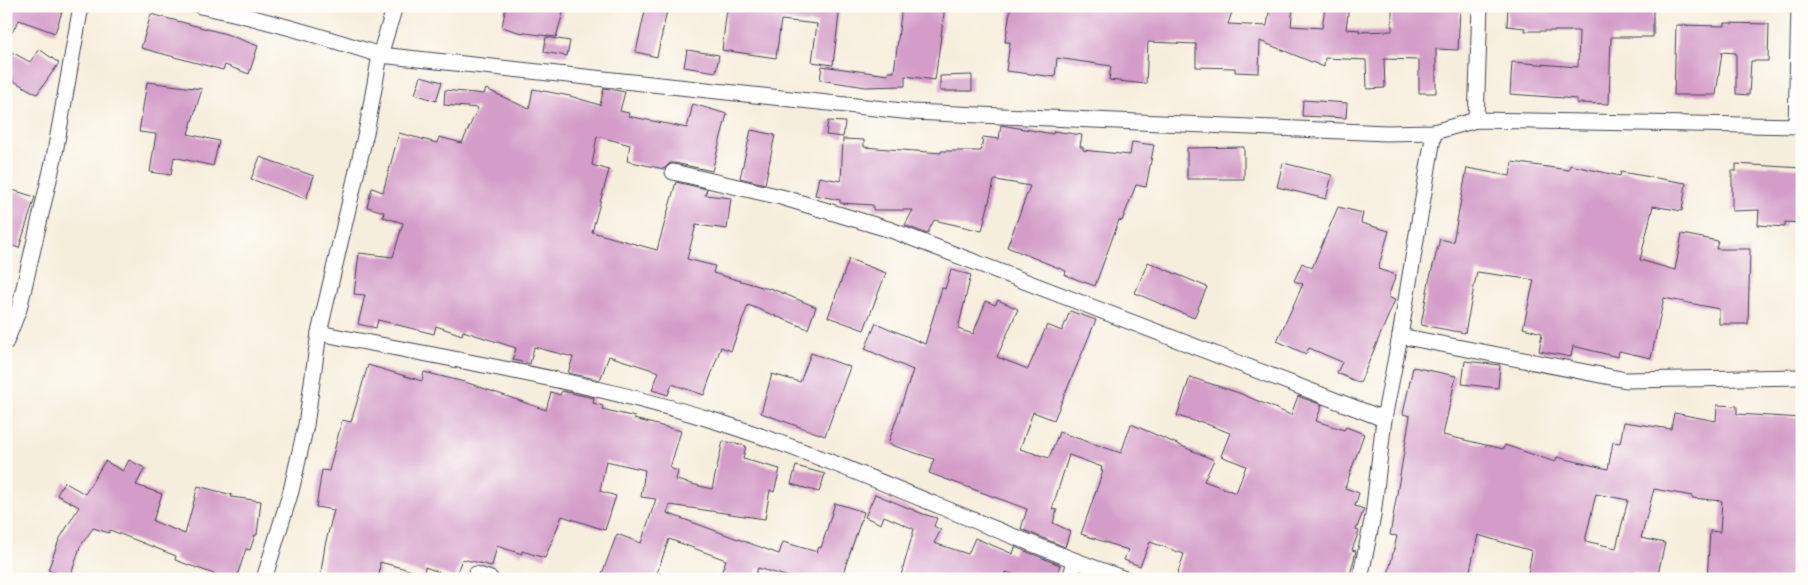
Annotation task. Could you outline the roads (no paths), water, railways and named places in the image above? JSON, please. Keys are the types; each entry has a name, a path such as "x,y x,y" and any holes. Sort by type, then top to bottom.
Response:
{"street":[{"path":"6,342 19,309 54,158 80,6"},
{"path":"200,6 227,11 319,35 380,55 912,112 1376,132 1434,132 1476,120 1799,126 1799,6"},
{"path":"264,579 291,491 306,425 319,333 368,128 380,55 395,6"},
{"path":"1476,120 1480,6"},
{"path":"1360,579 1373,516 1384,420 1434,132"},
{"path":"673,172 781,197 891,230 1384,420"},
{"path":"319,333 626,395 710,420 806,452 1075,561 1125,579"},
{"path":"1400,336 1626,380 1802,377"},
{"path":"1070,579 1075,561"},
{"path":"476,574 491,579"}]}
